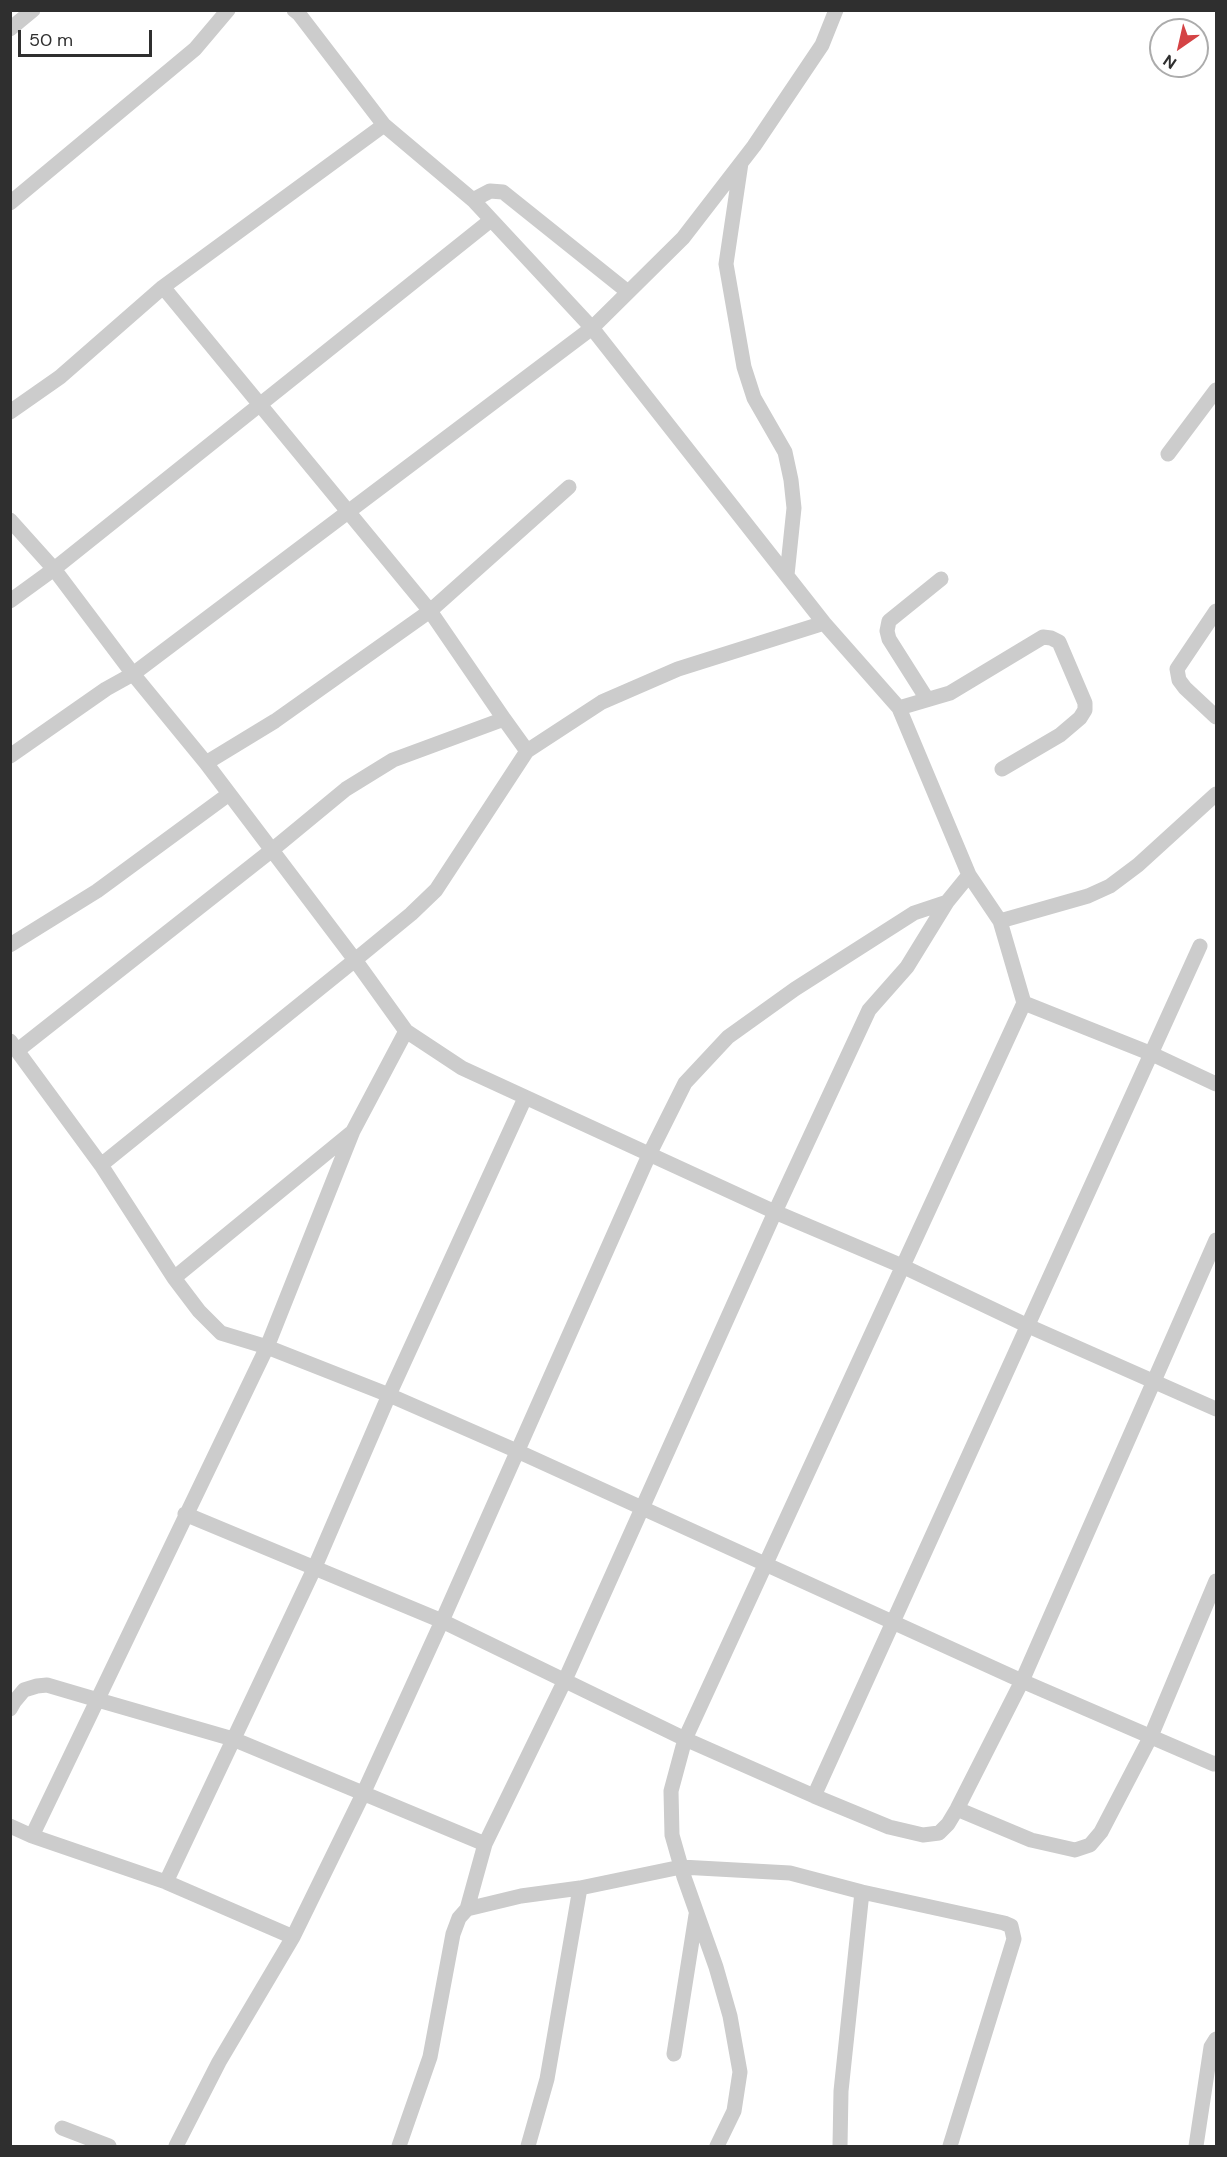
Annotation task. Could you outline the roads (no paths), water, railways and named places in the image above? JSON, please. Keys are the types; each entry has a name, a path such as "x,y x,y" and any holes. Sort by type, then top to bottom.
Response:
{"street":[{"path":"10,29 33,10"},
{"path":"10,203 195,49 228,10"},
{"path":"294,10 384,125 473,200 591,328 824,623 899,708 969,875 1000,921 1024,1003 685,1739 671,1791 672,1835 730,2016 740,2072 734,2111 717,2146"},
{"path":"10,756 106,689 133,674 591,328 683,238 741,162 822,45 836,10"},
{"path":"10,412 60,377 163,287 384,125"},
{"path":"741,162 726,264 744,367 753,398 785,452 791,480 794,508 787,575"},
{"path":"473,200 490,191 503,192 628,292"},
{"path":"10,601 54,569 491,220"},
{"path":"163,287 430,611 527,751"},
{"path":"1168,454 1216,390"},
{"path":"206,763 275,722 430,611 569,487"},
{"path":"10,520 54,569 133,674 206,763 406,1031 462,1068 525,1098 1216,1409"},
{"path":"927,699 889,639 887,631 889,621 942,579"},
{"path":"1216,611 1177,669 1179,680 1185,688 1216,717"},
{"path":"101,1165 355,960 411,914 436,890 527,751 602,702 657,678 678,669 824,623"},
{"path":"899,708 950,693 1043,637 1059,642 1085,703 1085,710 1080,718 1060,735 1002,769"},
{"path":"504,718 393,760 346,789 272,850 14,1046 101,1165 174,1278 199,1311 221,1333 267,1347 389,1395 1022,1681 1216,1763"},
{"path":"10,945 97,891 229,794"},
{"path":"1000,921 1088,896 1110,886 1138,866 1216,794"},
{"path":"399,2146 430,2057 453,1934 459,1918 467,1909 485,1844 565,1680 775,1212 869,1010 907,967 947,902 969,875"},
{"path":"176,2146 219,2062 293,1937 363,1794 649,1155 685,1083 728,1037 795,989 914,913 947,902"},
{"path":"814,1796 1200,946"},
{"path":"1024,1003 1152,1054 1216,1084"},
{"path":"32,1836 267,1347 353,1131 406,1031"},
{"path":"166,1882 314,1569 389,1395 525,1098"},
{"path":"174,1278 353,1131"},
{"path":"185,1514 442,1621 685,1739 814,1796 889,1827 923,1835 939,1833 957,1809 1022,1681 1110,1478 1156,1382 1216,1240"},
{"path":"957,1809 1031,1840 1075,1850 1090,1845 1101,1832 1150,1736 1216,1581"},
{"path":"10,1708 24,1690 47,1685 233,1739 485,1844"},
{"path":"10,1826 32,1836 166,1882 293,1937"},
{"path":"467,1909 521,1896 579,1888 681,1867 790,1873 1011,1926 1014,1939 950,2146"},
{"path":"528,2146 547,2079 579,1888"},
{"path":"840,2146 841,2091 862,1892"},
{"path":"674,2054 696,1912"},
{"path":"1196,2146 1211,2047 1216,2039"},
{"path":"62,2128 109,2146"}]}
